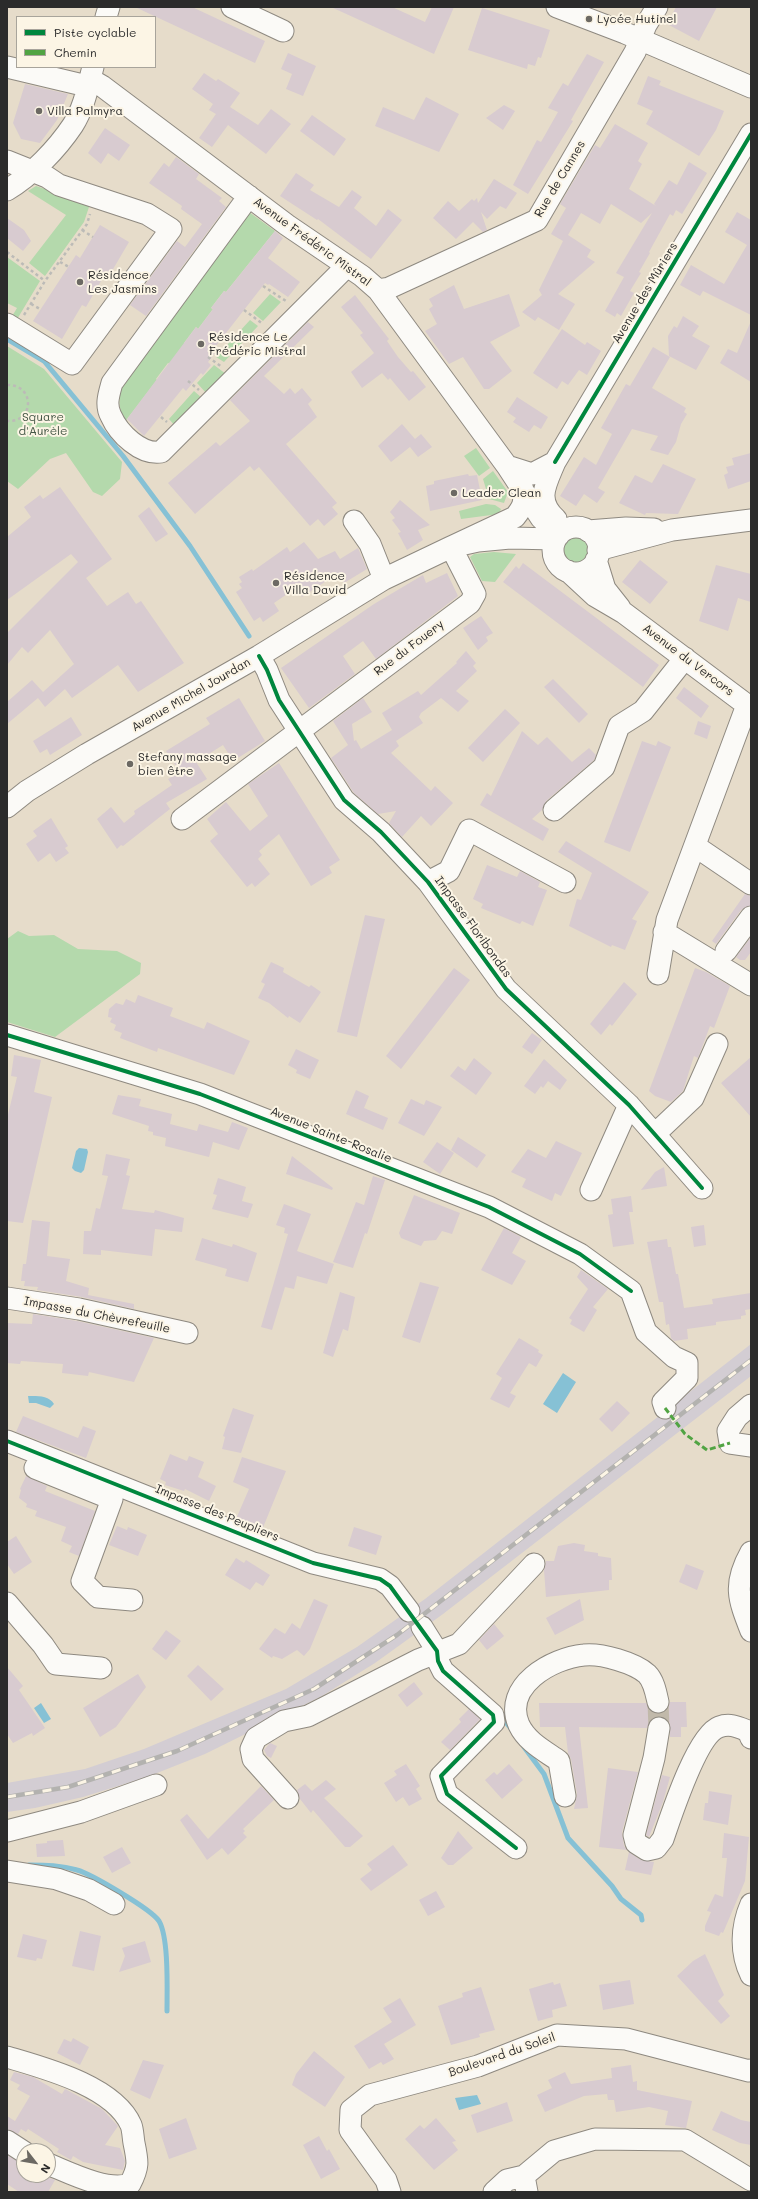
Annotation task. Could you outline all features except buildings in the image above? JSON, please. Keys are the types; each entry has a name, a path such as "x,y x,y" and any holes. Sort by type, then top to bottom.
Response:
{"street":[{"path":"232,7 283,31"},
{"path":"557,7 640,39 751,87"},
{"name":"Rue de Cannes","path":"378,290 389,288 537,220 635,52 640,39 657,7"},
{"name":"Avenue Frédéric Mistral","path":"7,67 90,77 378,290 507,466 541,518 566,544"},
{"path":"7,190 32,170 73,125 82,104 90,77"},
{"name":"Avenue des Mûriers","path":"566,544 557,521 547,512 543,501 546,486 555,462 751,134"},
{"path":"7,160 47,177 58,185 147,214 171,229 72,364 11,326"},
{"path":"249,196 112,383 107,398 110,416 122,432 134,443 147,451 161,452 347,266"},
{"path":"507,466 532,474 555,462"},
{"path":"451,547 514,517 521,510 525,502 523,490"},
{"name":"Avenue Michel Jourdan","path":"7,806 27,791 87,754 259,656 384,579 451,547 478,541 510,538 566,544 626,528 672,530 751,520"},
{"path":"354,521 370,544 384,579"},
{"path":"694,527 751,535"},
{"name":"Avenue Michel Jourdan","path":"597,555 672,530"},
{"name":"Avenue du Vercors","path":"624,613 605,589 594,536 566,544 594,596 624,613 749,707"},
{"path":"566,544 574,573 587,570 597,555"},
{"name":"Rue du Fouery","path":"299,732 470,603 475,594 451,547"},
{"name":"Impasse Floribondas","path":"259,656 267,670 279,700 344,800 381,832 428,882 506,989 629,1105 702,1188"},
{"path":"554,810 604,767 619,726 643,711 685,658"},
{"path":"658,974 664,932 695,846 749,707"},
{"path":"182,819 299,732"},
{"path":"428,882 450,871 469,830 565,882"},
{"path":"695,846 751,884"},
{"path":"726,951 750,921"},
{"path":"664,932 751,985"},
{"name":"Avenue Sainte-Rosalie","path":"7,1035 200,1094 489,1207 580,1254 631,1291 646,1332 674,1357 687,1363 687,1378 663,1402 665,1408"},
{"path":"655,1134 693,1098 718,1044"},
{"path":"591,1190 629,1105"},
{"name":"Impasse du Chèvrefeuille","path":"7,1298 79,1309 187,1334"},
{"path":"751,1405 737,1417 728,1431 730,1443 751,1446"},
{"name":"Impasse des Peupliers","path":"7,1441 313,1563 380,1579 390,1586 437,1651 438,1662 443,1671 493,1715 494,1722 441,1776 447,1794 516,1848"},
{"path":"7,1456 112,1499 82,1581 98,1597 132,1600"},
{"path":"751,1552 740,1578 738,1594 751,1631"},
{"path":"288,1798 253,1759 251,1749 256,1738 284,1721 308,1716 437,1651 459,1644 534,1564"},
{"path":"7,1603 44,1645 56,1664 101,1668"},
{"path":"565,1796 559,1761 532,1743 519,1724 517,1707 523,1685 542,1669 566,1659 585,1654 629,1664 648,1675 656,1690 658,1702"},
{"path":"658,1728 654,1758 634,1835 636,1844 647,1850 656,1848 663,1839 691,1765 702,1744 717,1727 731,1724 748,1731 751,1738"},
{"path":"7,1831 80,1812 156,1785"},
{"path":"7,1871 57,1879 89,1890 114,1904"},
{"path":"751,1904 742,1932 746,1964 751,1975"},
{"name":"Boulevard du Soleil","path":"390,2192 386,2180 350,2130 351,2110 370,2095 478,2066 557,2034 626,2039 749,2071 751,2070"},
{"path":"7,2057 49,2070 84,2085 110,2100 121,2110 131,2126 138,2170 130,2184 121,2188 93,2182 56,2167"},
{"path":"494,2192 507,2180 526,2184 554,2151 595,2139 685,2140 751,2180"},
{"path":"7,2141 16,2147"}],"path":[{"path":"11,326 31,304 45,281 82,230 91,212"},
{"path":"82,230 92,237"},
{"path":"7,252 45,281"},
{"path":"60,262 69,267"},
{"path":"263,286 301,312"},
{"path":"31,304 40,309"},
{"path":"244,310 278,335"},
{"path":"7,385 13,385 23,390 28,400 27,412 23,416 13,421 7,421"}],"shaded area":[{"path":"751,1344 751,1376 443,1614 375,1663 322,1696 205,1754 147,1777 83,1797 35,1808 7,1812 7,1783 85,1769 144,1749 286,1689 357,1647 425,1599"}],"green space":[{"path":"36,186 90,204 84,222 45,276 29,263 66,215 28,191"},
{"path":"249,212 275,231 226,292 224,291 198,329 196,327 184,343 185,345 170,364 168,363 124,423 120,404 122,385"},
{"path":"7,257 40,281 16,321 11,318 17,308 7,303"},
{"path":"270,294 281,302 263,321 253,313"},
{"path":"250,320 258,326 224,362 216,357"},
{"name":"Square d'Aurèle","path":"7,346 44,369 122,462 120,479 102,496 93,492 66,453 50,459 18,489 7,481"},
{"path":"214,365 226,374 207,394 197,383"},
{"path":"194,391 202,398 175,426 169,419"},
{"path":"476,448 490,468 479,476 464,456"},
{"path":"493,471 508,492 504,503 489,499 483,479"},
{"path":"486,504 495,505 501,509 499,514 461,519 459,511"},
{"path":"577,536 587,540 591,550 587,560 577,564 567,560 563,550 567,540"},
{"path":"494,552 516,554 495,582 482,581 470,557 474,554"},
{"path":"18,931 29,936 54,935 78,949 117,951 141,963 140,974 55,1037 7,1022 7,939"}],"water":[{"path":"79,1148 87,1149 88,1152 84,1170 81,1173 72,1168 76,1151"},
{"path":"563,1373 576,1382 557,1413 543,1404"},
{"path":"28,1396 46,1398 54,1404 50,1408 36,1403 29,1403"},
{"path":"41,1703 51,1719 44,1723 34,1708"},
{"path":"477,2095 481,2104 459,2110 455,2098"}],"waterway":[{"path":"7,339 44,361 123,456 190,546 249,636"},
{"path":"501,1716 512,1730"},
{"path":"524,1747 544,1774 568,1838 612,1886 621,1899 641,1915 642,1920"},
{"path":"29,1865 59,1866 71,1868 84,1873 133,1901 159,1921 166,1951 167,2011"}],"tunnel":[{"path":"658,1702 659,1728"}],"railway":[{"path":"7,1797 68,1787 177,1751 314,1689 397,1635 751,1360"}],"marked path":[{"path":"665,1408 685,1434 707,1450 730,1443"}],"cycle path":[{"path":"555,462 751,134"},
{"path":"259,656 267,670 279,700 344,800 381,832 428,882 506,989 629,1105 702,1188"},
{"path":"7,1035 200,1094 489,1207 580,1254 631,1291"},
{"path":"7,1441 313,1563 380,1579 390,1586 437,1651 438,1661 443,1671 493,1715 494,1722 441,1776 447,1794 516,1848"}],"place":[{"name":"Lycée Hutinel","path":"589,19"},
{"name":"Villa Palmyra","path":"39,111"},
{"name":"Résidence Les Jasmins","path":"80,282"},
{"name":"Résidence Le Frédéric Mistral","path":"201,344"},
{"name":"Leader Clean","path":"454,493"},
{"name":"Résidence Villa David","path":"276,583"},
{"name":"Stefany massage bien être","path":"130,764"}]}
